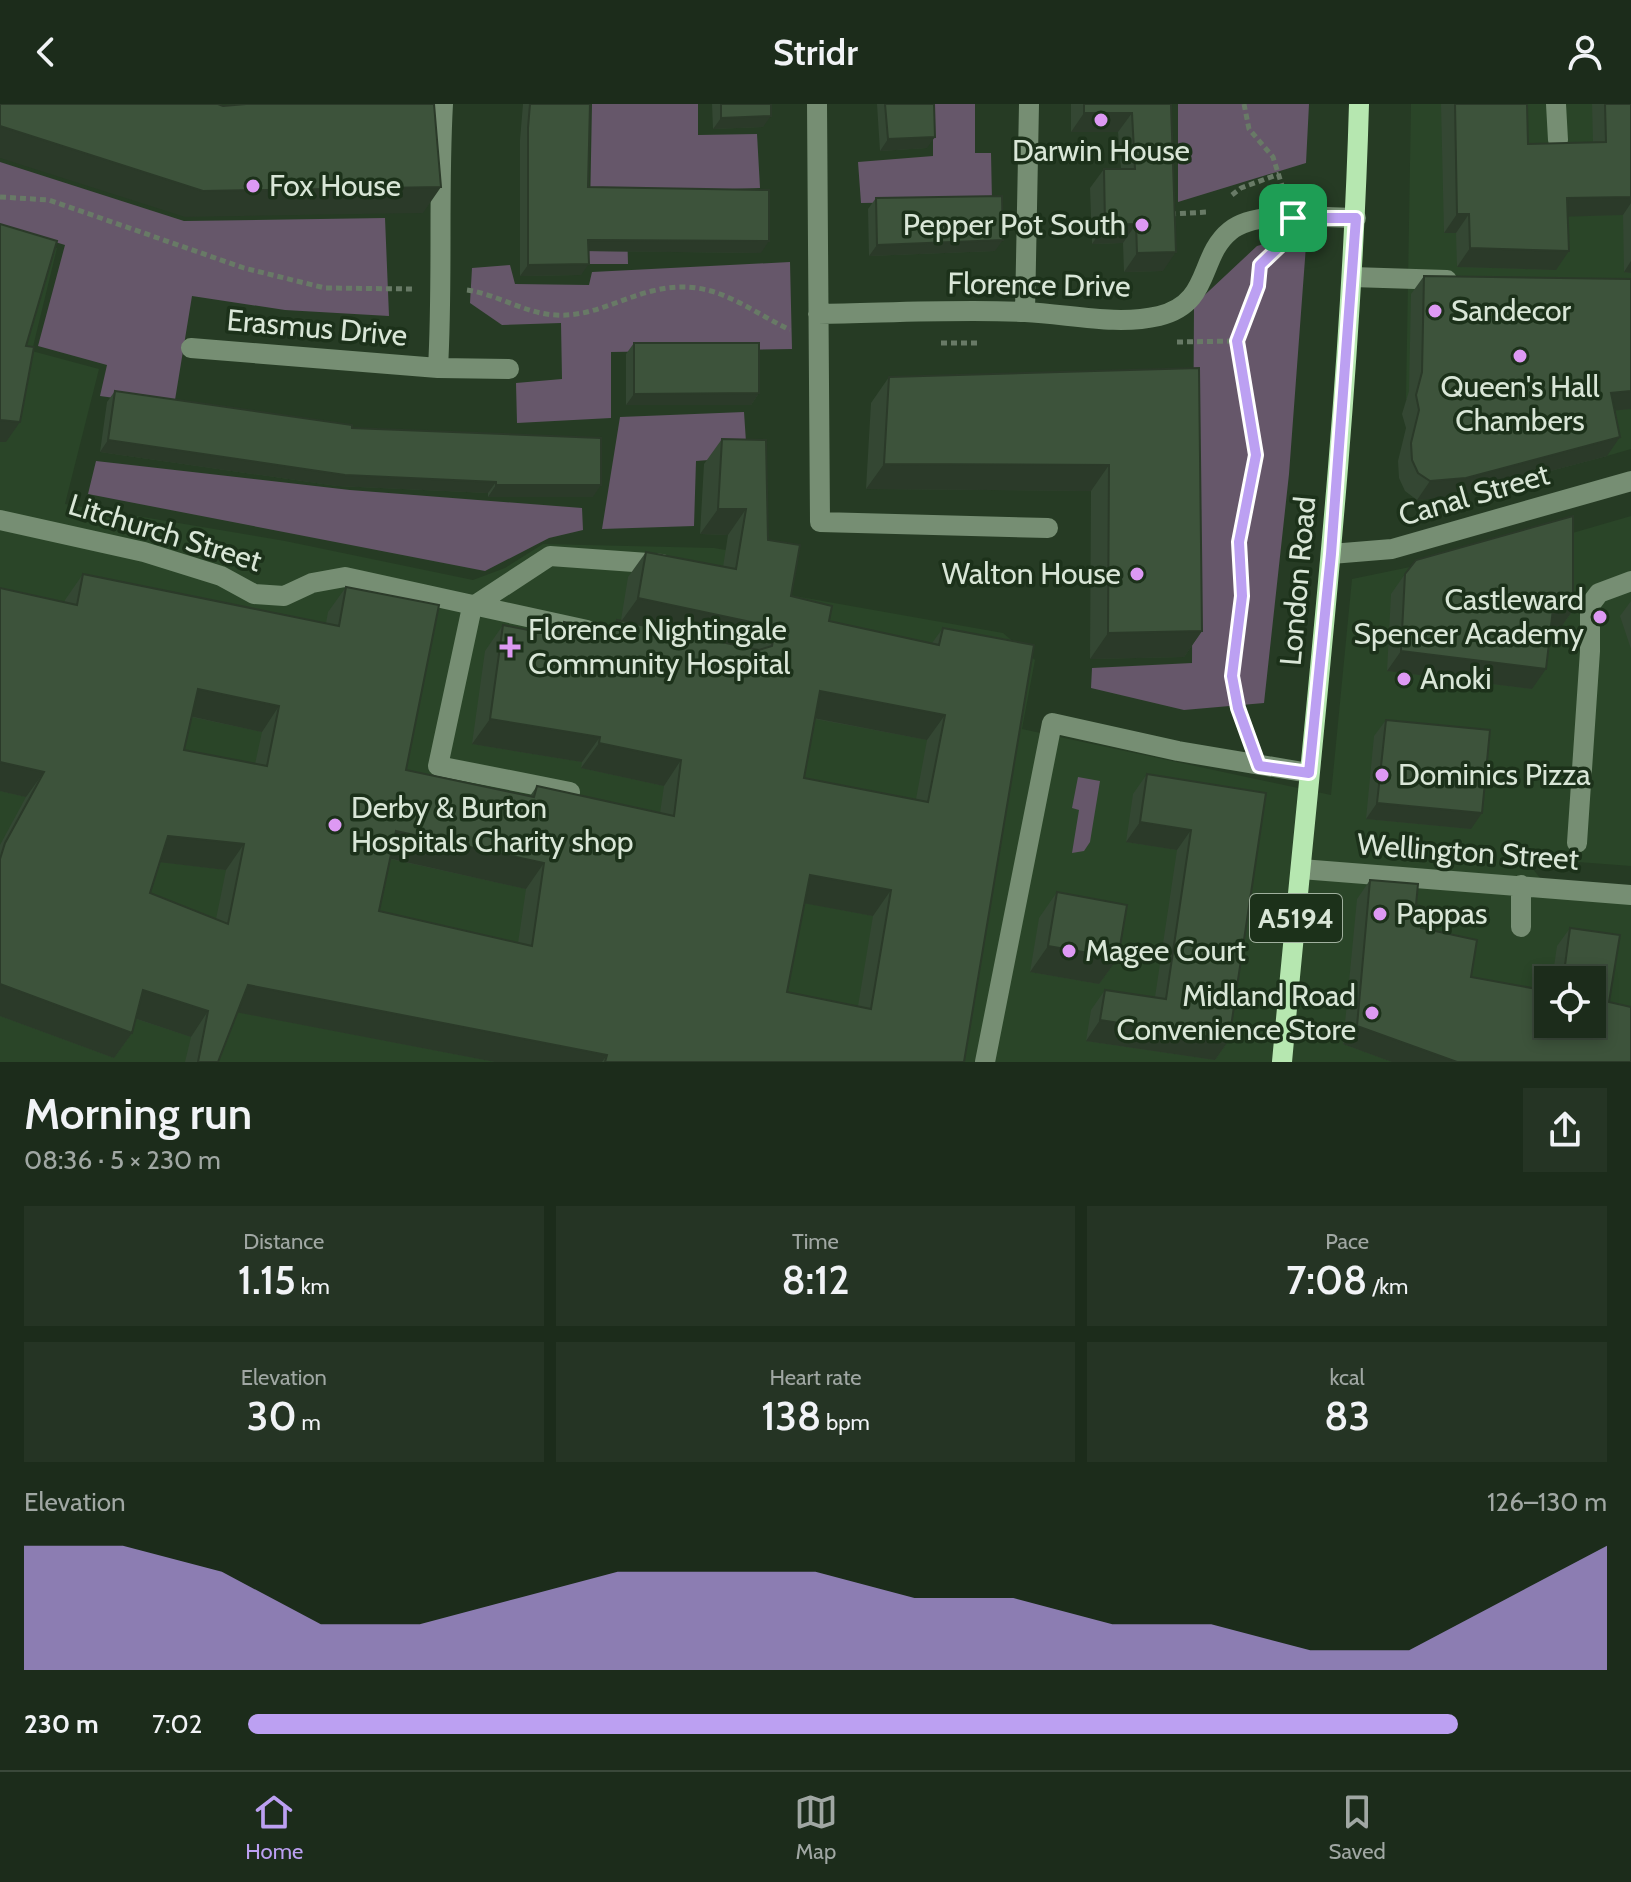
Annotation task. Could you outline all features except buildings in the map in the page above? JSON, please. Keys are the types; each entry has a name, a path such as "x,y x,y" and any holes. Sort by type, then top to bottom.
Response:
{"main road":[{"name":"London Road","path":"1282,1062 1331,554 1356,218 1359,104"}],"street":[{"name":"Erasmus Drive","path":"438,368 442,289 438,185 443,104"},
{"path":"817,104 820,522 1048,528"},
{"path":"1025,312 1029,104"},
{"path":"1556,104 1558,140"},
{"name":"Florence Drive","path":"818,314 1025,312 1117,319 1159,316 1184,306 1201,286 1230,231 1260,218 1356,218"},
{"path":"1352,277 1464,280"},
{"name":"Erasmus Drive","path":"191,348 438,368 509,369"},
{"name":"Canal Street","path":"1331,554 1392,549 1631,481"},
{"name":"Litchurch Street","path":"0,520 144,552 221,576 254,594 284,596 312,583 345,577 608,635"},
{"path":"570,792 438,766 472,607 550,556 687,566"},
{"path":"1577,843 1590,651 1590,605 1599,593 1631,581"},
{"path":"985,1062 1052,723 1259,766 1309,773"},
{"name":"Wellington Street","path":"1301,869 1631,895"},
{"path":"1521,885 1521,927"}],"path":[{"path":"1244,104 1249,129 1273,157 1293,218 1283,243 1260,265 1258,286 1237,341 1256,455 1239,542 1242,596 1232,676 1238,708 1259,766"},
{"path":"1161,214 1211,212 1241,188 1279,174"},
{"path":"0,197 49,200 244,268 325,288 470,290 555,315 599,311 652,291 701,288 725,293 819,343"}],"shaded area":[{"path":"592,104 698,104 698,135 757,134 760,188 626,193 628,264 589,264"},
{"path":"933,104 975,104 975,153 991,153 992,201 861,203 858,162 933,156"},
{"path":"1178,104 1309,104 1306,163 1178,202"},
{"path":"1411,104 1631,104 1631,449 1607,456 1599,416 1568,381 1406,399"},
{"path":"0,162 184,221 385,218 389,316 285,310 192,296 174,406 100,396 107,365 38,346 65,245 0,225"},
{"name":"Florence Nightingale Community Hospital","path":"0,231 57,248 32,351 99,369 65,504 285,541 473,580 505,568 543,544 714,548 793,562 789,595 1003,633 1035,660 1022,729 1331,795 1352,579 1569,534 1631,516 1631,866 1524,858 1553,894 1631,901 1631,1062 0,1062"},
{"path":"1307,232 1289,474 1264,703 1184,710 1091,688 1092,668 1192,663 1194,305 1257,246"},
{"path":"790,262 792,349 611,352 611,418 517,423 516,383 562,379 561,323 502,325 470,303 472,268 510,265 515,284 589,285 592,272"},
{"path":"744,412 747,457 696,461 694,526 602,529 620,417"},
{"path":"96,461 350,490 582,508 583,530 549,538 485,571 88,494"},
{"path":"1078,777 1100,781 1090,842 1084,851 1072,853 1079,810 1072,808"}],"place":[{"name":"Darwin House","path":"1101,120"},
{"name":"Fox House","path":"253,186"},
{"name":"Pepper Pot South","path":"1142,225"},
{"name":"Sandecor","path":"1435,311"},
{"name":"Queen's Hall Chambers","path":"1520,356"},
{"name":"Walton House","path":"1137,574"},
{"name":"Castleward Spencer Academy","path":"1600,617"},
{"name":"Florence Nightingale Community Hospital","path":"510,647"},
{"name":"Anoki","path":"1404,679"},
{"name":"Dominics Pizza","path":"1382,775"},
{"name":"Derby & Burton Hospitals Charity shop","path":"335,825"},
{"name":"Pappas","path":"1380,914"},
{"name":"Magee Court","path":"1069,951"},
{"name":"Midland Road Convenience Store","path":"1372,1013"}],"route":[{"path":"1293,218 1356,218 1342,425 1309,773 1259,766 1238,708 1232,676 1242,596 1239,542 1256,455 1237,341 1258,286 1260,265 1283,243 1293,218"}]}
